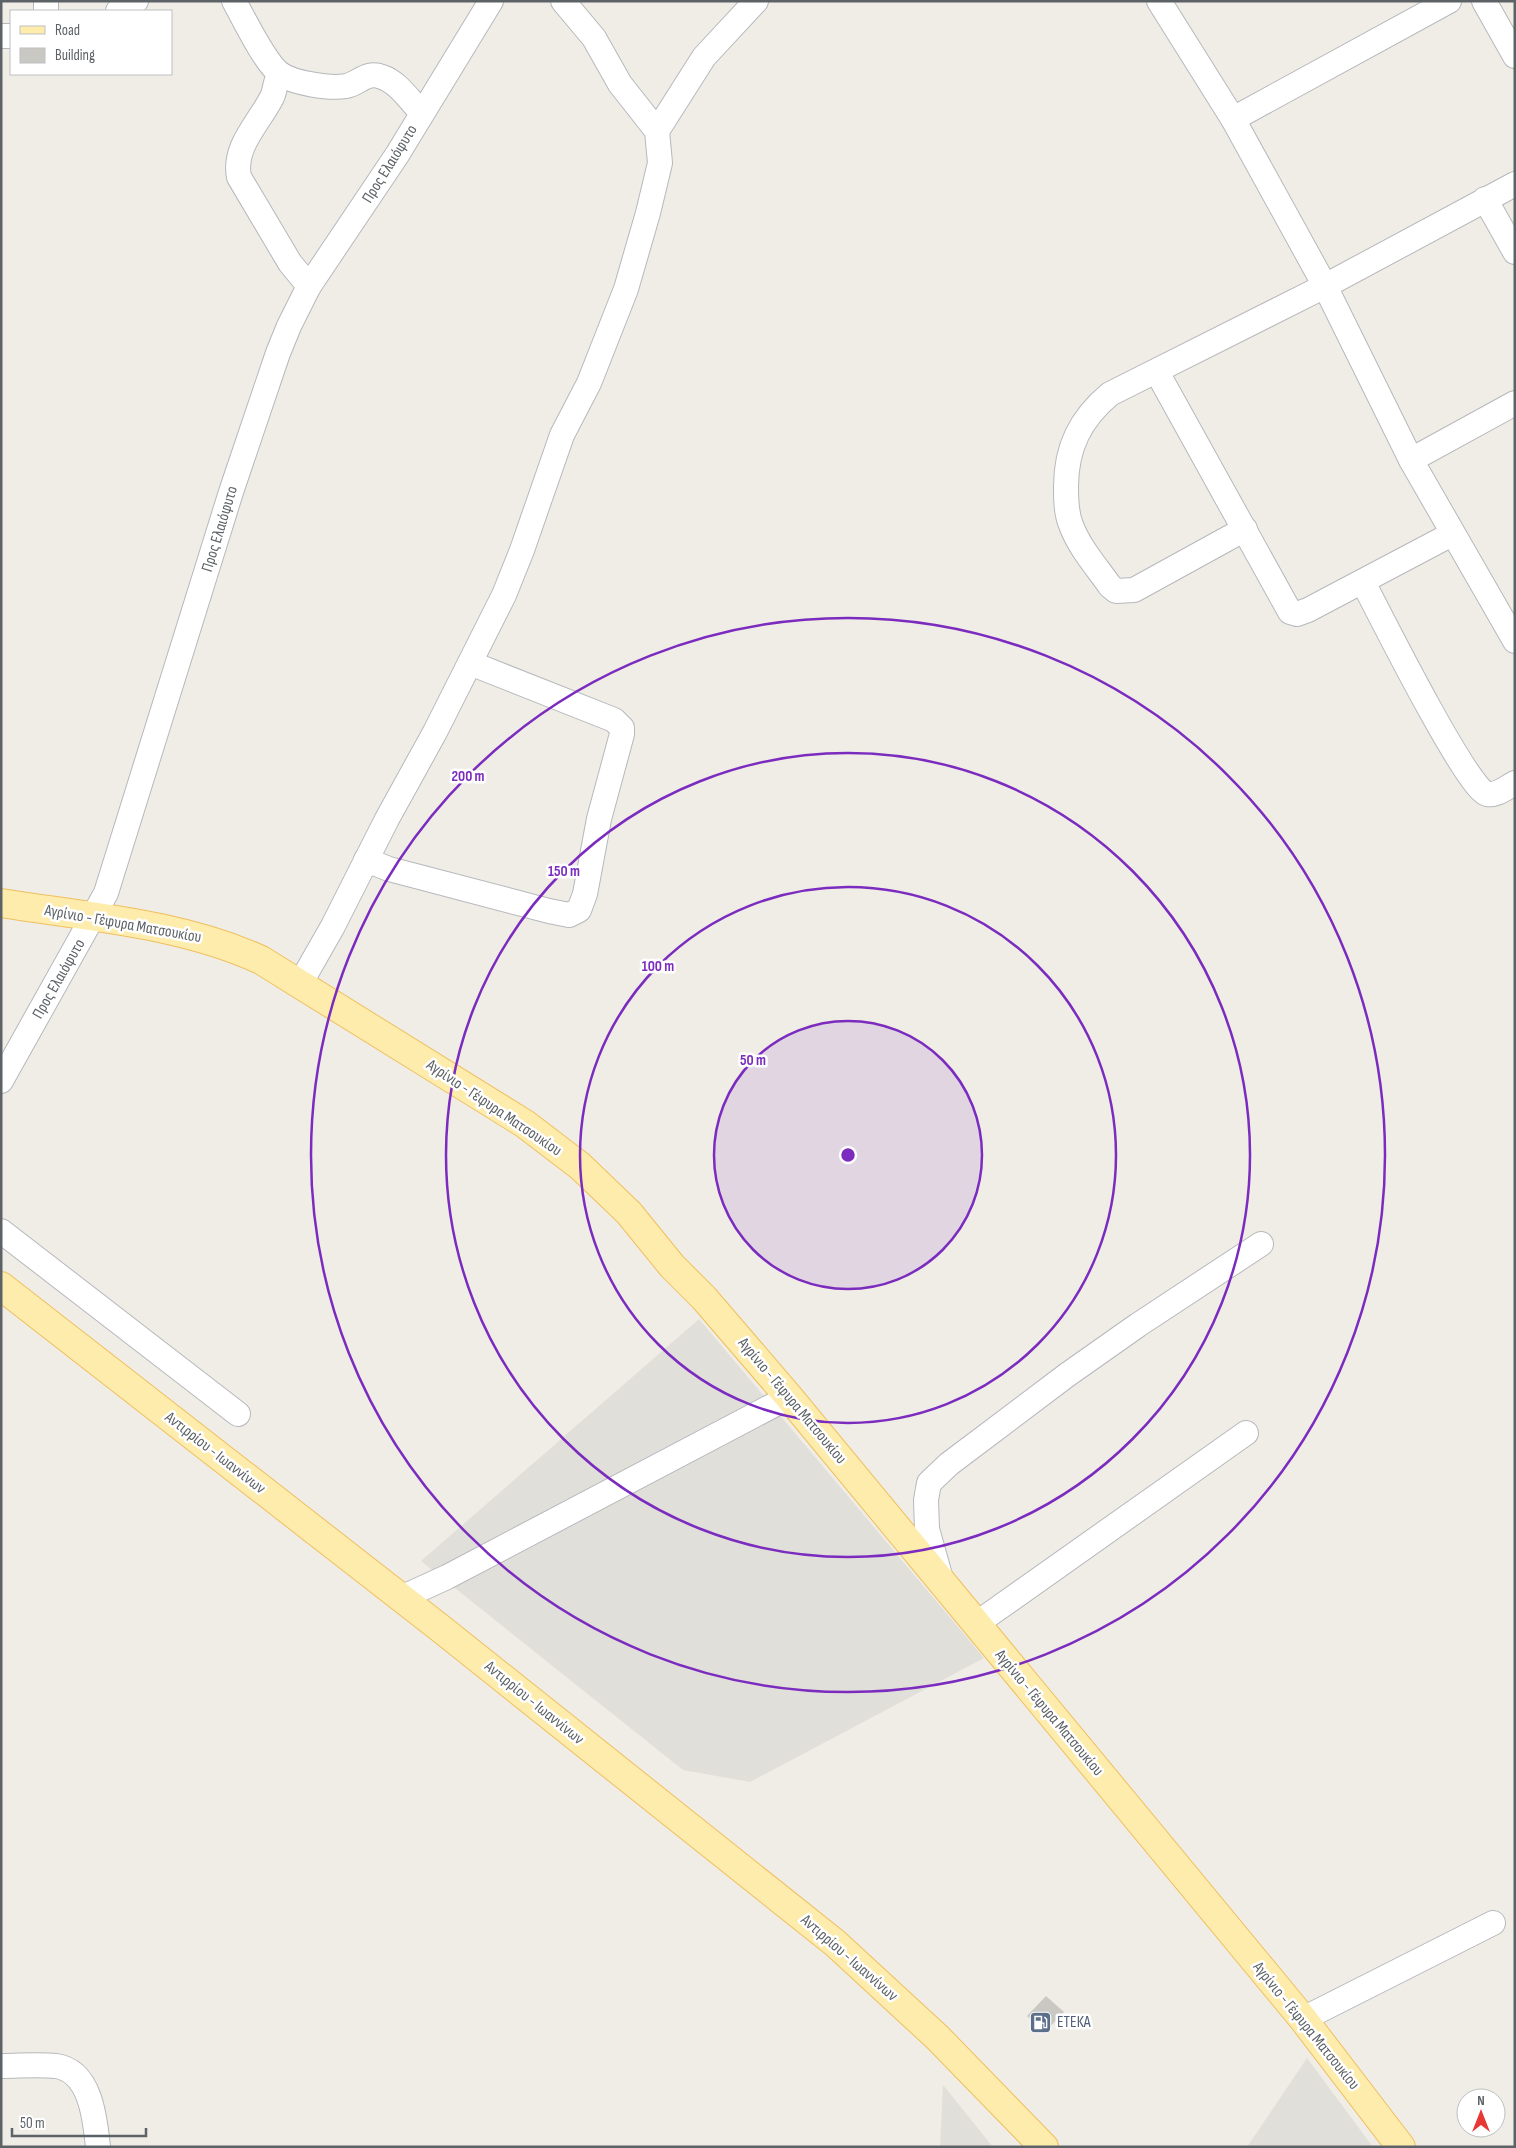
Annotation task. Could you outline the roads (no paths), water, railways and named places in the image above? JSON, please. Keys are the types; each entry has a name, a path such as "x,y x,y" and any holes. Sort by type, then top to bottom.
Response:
{"main road":[{"name":"Αγρίνιο - Γέφυρα Ματσουκίου","path":"1,903 195,935 275,966 300,984 525,1124 580,1166 629,1214 672,1266 704,1298 789,1397 1303,2019 1401,2147"},
{"name":"Αντιρρίου - Ιωαννίνων","path":"1,1286 401,1598 835,1943 937,2037 1044,2147"}],"street":[{"path":"120,10 136,1"},
{"path":"234,1 263,51 280,74 302,82 339,86 351,84 368,75 377,75 388,80 422,113"},
{"name":"Προς Ελαιόφυτο","path":"1,1081 106,893 261,400 278,353 309,286 397,155 491,1"},
{"path":"300,984 436,732 490,624 522,550 562,435 589,383 626,289 660,163 657,131 620,84 594,38 563,1"},
{"path":"657,131 704,57 756,1"},
{"path":"1159,1 1233,119 1325,286 1411,460 1452,534 1508,612 1515,641"},
{"path":"1233,119 1448,1"},
{"path":"1484,1 1515,56"},
{"path":"280,74 275,81 271,100 239,155 238,171 239,177 282,251 309,286"},
{"path":"1245,529 1134,590 1122,592 1110,586 1080,543 1070,524 1066,498 1066,469 1075,436 1086,417 1110,394 1325,286 1515,184"},
{"path":"1486,199 1515,252"},
{"path":"1157,372 1290,612 1296,614 1308,610 1452,534"},
{"path":"1411,460 1515,403"},
{"path":"1363,582 1456,755 1479,789 1487,794 1498,793 1515,783"},
{"path":"366,860 389,869 549,912 569,915 579,910 585,894 599,819 622,728 614,720 470,663"},
{"path":"1,1231 238,1414"},
{"path":"942,1581 927,1530 926,1500 929,1483 949,1464 1067,1375 1138,1324 1261,1244"},
{"path":"401,1598 447,1577 789,1397"},
{"path":"976,1624 1246,1433"},
{"path":"1303,2019 1493,1924"},
{"path":"1,2066 47,2066 72,2074 83,2085 92,2103 98,2147"}],"place":[{"name":"ΕΤΕΚΑ","path":"1041,2022"}]}
